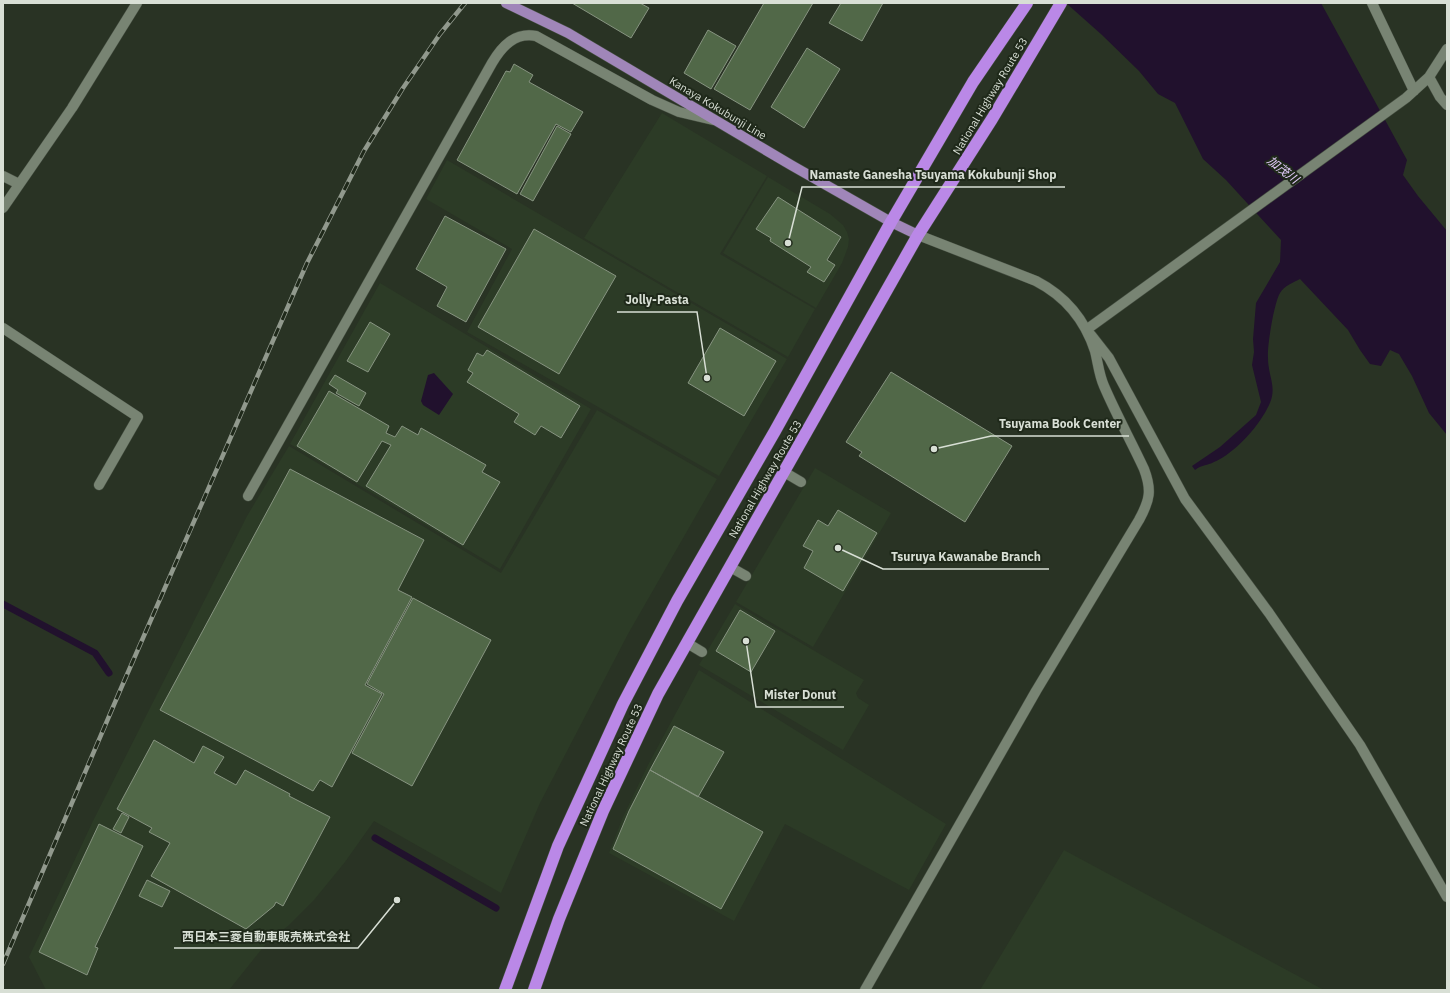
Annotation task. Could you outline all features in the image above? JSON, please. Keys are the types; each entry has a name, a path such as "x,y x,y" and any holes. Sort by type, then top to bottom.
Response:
{"highway":[{"name":"National Highway Route 53","path":"505,990 558,846 623,704 677,601 779,424 891,222 973,82 1027,3"},
{"name":"National Highway Route 53","path":"534,990 559,919 603,811 658,694 918,235 992,119 1061,3"}],"main road":[{"name":"Kanaya Kokubunji Line","path":"506,3 568,33 891,222 918,235"}],"street":[{"path":"3,208 72,108 137,3"},
{"path":"1372,3 1414,91"},
{"path":"248,496 492,63 501,49 514,38 522,35 536,36 652,100 679,112 715,120"},
{"path":"1086,330 1406,98 1430,77 1447,48"},
{"path":"1430,77 1440,97 1447,105"},
{"path":"3,176 19,184"},
{"path":"918,235 1047,287 1065,300 1086,330 1100,345 1108,358 1185,499 1269,613 1360,745 1447,896"},
{"path":"3,328 138,417 99,485"},
{"path":"865,990 1036,691 1147,505 1150,489 1147,476 1104,387 1095,352 1086,330"},
{"path":"784,472 801,482"},
{"path":"730,567 746,576"},
{"path":"687,643 702,652"}],"shaded area":[{"path":"662,113 767,176 720,254 815,309 788,357 584,238"},
{"path":"447,160 787,359 719,476 467,332 512,249 426,199"},
{"path":"768,177 830,214 843,225 847,232 849,239 848,247 842,263 816,308 723,253"},
{"path":"380,283 591,409 500,569 290,444"},
{"path":"597,410 717,479 628,634 540,803 501,893 374,821 345,862 314,900 288,926 269,940 229,990 46,990 29,957 93,821 247,516 289,446 501,573"},
{"path":"815,468 891,513 813,647 736,602"},
{"path":"735,604 864,680 856,693 858,698 869,705 843,750 699,665"},
{"path":"699,670 946,824 909,890 785,824 734,921 609,853 623,817 648,765"},
{"path":"1064,850 1324,990 980,990"}],"water":[{"name":"加茂川","path":"1066,3 1321,3 1407,160 1403,175 1447,231 1447,435 1429,413 1412,376 1399,354 1390,350 1381,366 1370,364 1348,330 1300,279 1284,288 1280,293 1275,306 1268,352 1268,365 1273,389 1267,409 1251,432 1230,453 1195,470 1192,466 1220,447 1256,415 1261,402 1252,365 1256,303 1280,262 1281,240 1226,180 1203,159 1175,103 1158,94 1139,71"},
{"path":"434,373 453,394 439,415 423,405 421,401 428,375"}],"building":[{"path":"572,3 640,3 649,8 631,38"},
{"path":"764,3 813,3 750,110 714,89"},
{"path":"841,3 883,3 862,41 829,23"},
{"path":"708,30 736,46 711,89 684,73"},
{"path":"807,48 840,69 804,128 771,107"},
{"path":"514,64 533,75 529,82 583,112 571,132 556,124 517,194 457,160 506,71 510,72"},
{"path":"557,126 571,134 533,201 520,194"},
{"path":"778,197 841,237 827,260 835,265 824,282 807,272 811,267 770,241 771,238 756,229"},
{"path":"445,216 506,249 466,322 437,306 447,287 416,269"},
{"path":"534,229 616,276 559,374 478,327"},
{"path":"370,322 390,334 368,372 347,361"},
{"path":"720,328 776,361 744,416 688,383"},
{"path":"487,350 580,406 561,438 541,426 535,435 514,422 519,414 467,382 473,373 468,370 477,353 483,356"},
{"path":"891,372 1012,446 965,522 859,456 862,452 846,442"},
{"path":"335,375 366,393 359,406 336,393 338,390 329,384"},
{"path":"329,391 389,426 386,433 395,437 402,426 418,435 421,428 486,465 482,472 500,482 463,545 366,486 391,445 382,441 357,482 297,446"},
{"path":"290,469 424,540 398,590 412,597 365,685 382,694 332,787 320,780 313,791 160,710"},
{"path":"838,510 877,533 843,591 804,568 813,551 803,546 818,520 828,526"},
{"path":"413,598 491,640 412,786 352,753 384,694 367,684"},
{"path":"740,610 775,631 751,672 716,651"},
{"path":"674,726 724,752 698,797 650,770"},
{"path":"154,740 194,763 203,746 224,757 214,773 236,785 245,770 290,794 289,796 330,817 283,906 276,902 274,906 246,929 151,876 170,843 149,832 152,828 117,809"},
{"path":"650,770 763,832 721,909 613,849 629,811"},
{"path":"122,813 129,817 121,833 113,829"},
{"path":"99,824 143,846 95,947 98,948 87,975 39,952"},
{"path":"147,880 170,891 162,907 139,896"}],"waterway":[{"path":"3,604 95,653 109,673"},
{"path":"375,838 496,908"}],"railway":[{"path":"3,964 122,686 307,263 364,151 403,88 440,34 465,3"}],"place":[{"name":"Namaste Ganesha Tsuyama Kokubunji Shop","path":"788,243"},
{"name":"Jolly-Pasta","path":"707,378"},
{"name":"Tsuyama Book Center","path":"934,449"},
{"name":"Tsuruya Kawanabe Branch","path":"838,548"},
{"name":"Mister Donut","path":"746,641"},
{"name":"西日本三菱自動車販売株式会社","path":"397,900"}]}
